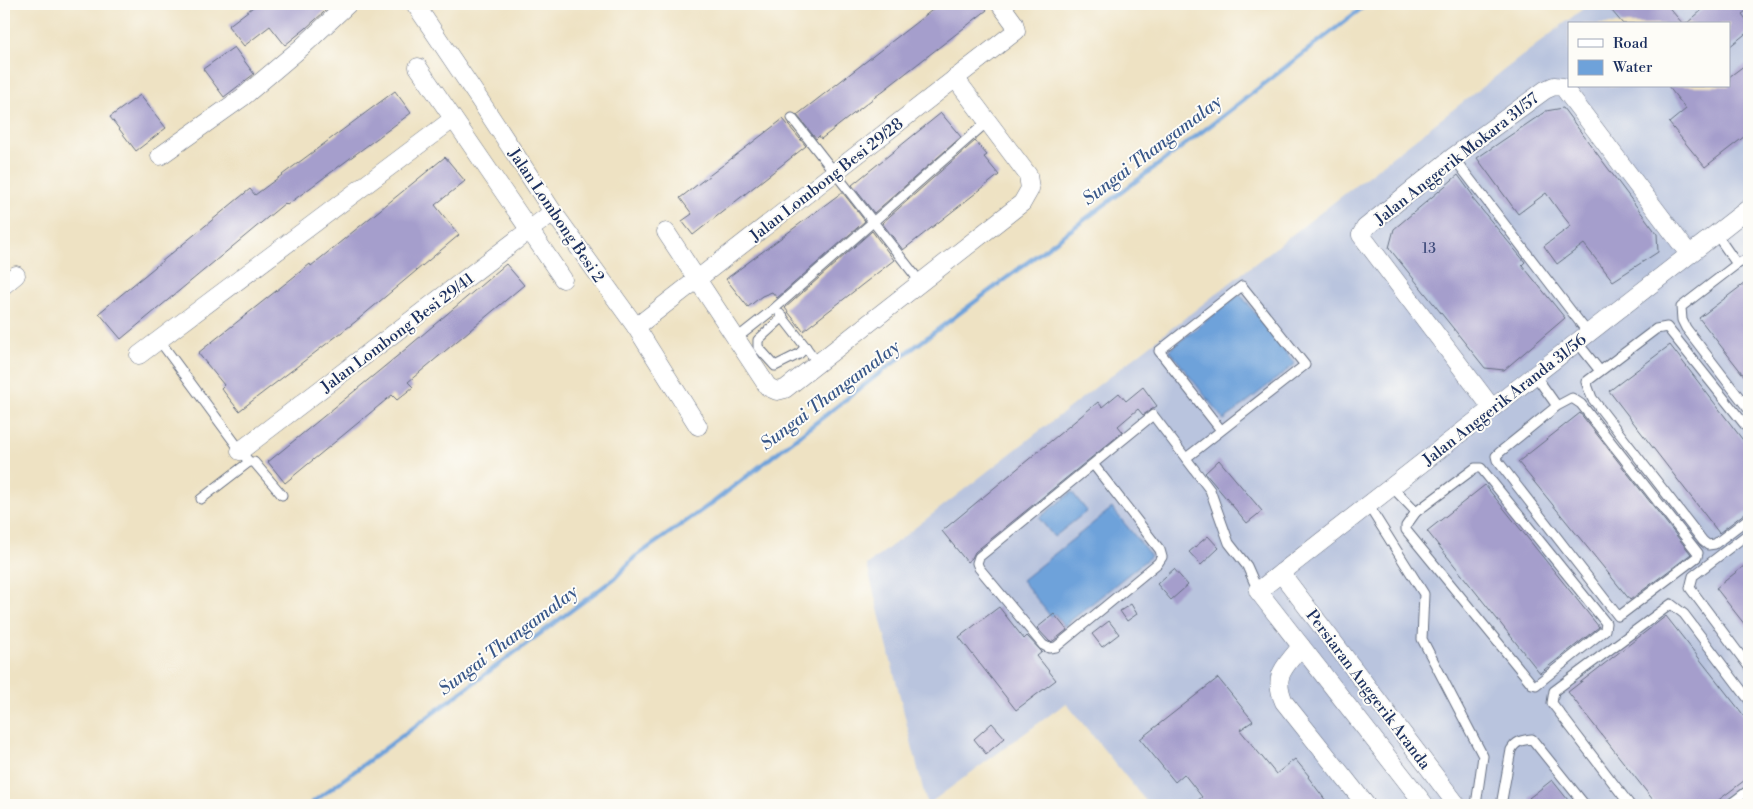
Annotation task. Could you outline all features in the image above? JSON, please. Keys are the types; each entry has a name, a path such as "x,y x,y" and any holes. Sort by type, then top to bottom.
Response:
{"street":[{"path":"160,156 243,97 302,47 348,4"},
{"name":"Jalan Lombong Besi 2","path":"415,4 480,99 553,212 636,327 698,426"},
{"name":"Jalan Lombong Besi 29/28","path":"636,327 1016,30 1000,4"},
{"path":"418,67 563,279"},
{"path":"666,232 768,387 777,391 785,389 1022,204 1030,189 1028,176 955,78"},
{"name":"Jalan Anggerik Mokara 31/57","path":"1492,408 1361,235 1365,228 1453,157 1546,90 1554,86 1563,87 1689,254"},
{"path":"139,355 453,119"},
{"name":"Jalan Anggerik Aranda 31/56","path":"1258,591 1749,208"},
{"name":"Jalan Lombong Besi 29/41","path":"244,456 553,212"},
{"name":"Persiaran Anggerik Aranda","path":"1281,574 1457,805"},
{"name":"Persiaran Anggerik Aranda","path":"1258,591 1425,805"},
{"path":"1301,646 1279,675 1279,690 1284,702 1366,805"}],"lane":[{"path":"792,118 921,283"},
{"path":"736,338 775,308 988,122"},
{"path":"1453,157 1583,338 1600,371"},
{"path":"1716,234 1737,264"},
{"path":"1749,258 1737,264 1681,307 1682,320 1686,328 1749,410"},
{"path":"1186,458 1305,365 1242,286 1159,351 1221,430"},
{"path":"775,308 818,363"},
{"path":"783,317 758,340 758,346 776,366 799,354 806,347"},
{"path":"1749,430 1667,327 1656,329 1586,382 1592,398 1702,541 1708,545 1716,544 1749,518"},
{"path":"159,340 244,456 254,462 282,495"},
{"path":"1535,375 1557,406"},
{"path":"1572,398 1581,404 1698,553 1697,557 1618,616 1499,464 1496,456 1557,406 1572,398"},
{"path":"1093,464 1160,550 1162,557 1158,563 1056,647 1049,648 1043,645 979,568 977,563 979,557 1153,415 1210,490 1229,543 1247,566 1258,591"},
{"path":"201,500 244,456"},
{"path":"1481,468 1606,623 1605,630 1536,685 1532,684 1406,530 1406,526 1416,512 1471,470 1481,468"},
{"path":"1392,486 1416,512"},
{"path":"1368,505 1424,594 1422,639 1483,756 1476,805"},
{"path":"1749,533 1693,576 1690,588 1749,666"},
{"path":"1630,805 1552,703 1554,691 1671,604 1684,614 1749,700"},
{"path":"1504,805 1502,800 1510,750 1514,744 1521,740 1532,739 1585,805"},
{"path":"1729,805 1749,790"}],"shaded area":[{"path":"1589,4 1749,4 1749,805 1149,805 1066,703 927,805 867,565"}],"water":[{"path":"1240,294 1295,364 1224,420 1169,350"},
{"path":"1072,492 1087,511 1054,537 1039,518"},
{"path":"1112,508 1151,556 1064,626 1055,614 1051,617 1022,580"}],"building":[{"path":"257,4 333,4 285,45 270,26 244,46 228,26"},
{"path":"940,4 982,4 987,10 821,139 819,136 816,139 797,115"},
{"path":"1606,4 1666,4 1681,22 1621,22"},
{"path":"1698,4 1749,4 1749,9 1742,14 1749,23 1749,31 1730,46 1730,22 1688,22 1702,10"},
{"path":"234,47 254,74 224,97 203,69"},
{"path":"1749,62 1749,133 1705,167 1669,123 1686,109 1670,88 1730,88 1730,76"},
{"path":"395,91 411,113 287,205 285,203 121,339 99,313 250,189 255,195"},
{"path":"140,95 166,128 136,151 110,117"},
{"path":"1563,108 1657,234 1658,252 1613,281 1584,244 1557,264 1544,246 1571,226 1546,193 1518,214 1477,158 1546,111"},
{"path":"941,113 961,137 874,213 852,185"},
{"path":"783,119 806,146 693,235 682,221 692,214 680,198"},
{"path":"975,141 987,155 984,157 999,175 903,250 882,223"},
{"path":"445,157 465,181 435,205 459,235 355,322 239,411 221,388 224,385 198,353 310,264 311,266"},
{"path":"1458,175 1474,197 1472,198 1525,262 1522,265 1565,318 1504,370 1485,368 1389,248 1394,229"},
{"path":"843,193 865,221 777,298 772,292 762,296 748,307 726,279"},
{"path":"872,231 894,260 803,331 785,308"},
{"path":"506,264 524,285 408,382 413,387 397,400 392,395 285,483 268,462"},
{"path":"1749,280 1749,382 1699,318"},
{"path":"1670,345 1749,448 1749,512 1719,533 1609,391"},
{"path":"1143,387 1157,406 1143,415 1138,409 1118,426 1123,432 975,552 967,562 942,531 1098,402 1102,407 1119,393 1126,401"},
{"path":"1580,413 1691,554 1630,600 1518,462"},
{"path":"1219,460 1262,511 1247,523 1205,473"},
{"path":"1485,485 1599,627 1540,673 1427,531"},
{"path":"1208,536 1219,548 1201,565 1189,552"},
{"path":"1749,562 1749,630 1716,588"},
{"path":"1174,569 1188,585 1171,600 1157,584"},
{"path":"1131,604 1137,614 1127,621 1120,611"},
{"path":"999,607 1024,639 1027,636 1042,652 1037,656 1056,680 1016,710 959,637"},
{"path":"1054,614 1067,630 1050,642 1037,628"},
{"path":"1666,616 1749,722 1749,777 1712,805 1657,805 1568,692"},
{"path":"1109,621 1119,634 1102,647 1092,634"},
{"path":"1218,678 1253,721 1240,730 1276,774 1295,759 1329,805 1192,805 1202,797 1184,774 1175,782 1140,739"},
{"path":"992,723 1005,738 986,754 974,739"},
{"path":"1552,780 1572,805 1535,805 1529,798"}],"waterway":[{"name":"Sungai Thangamalay","path":"309,805 615,578 635,557 715,501 881,372 1211,125 1367,4"}]}
